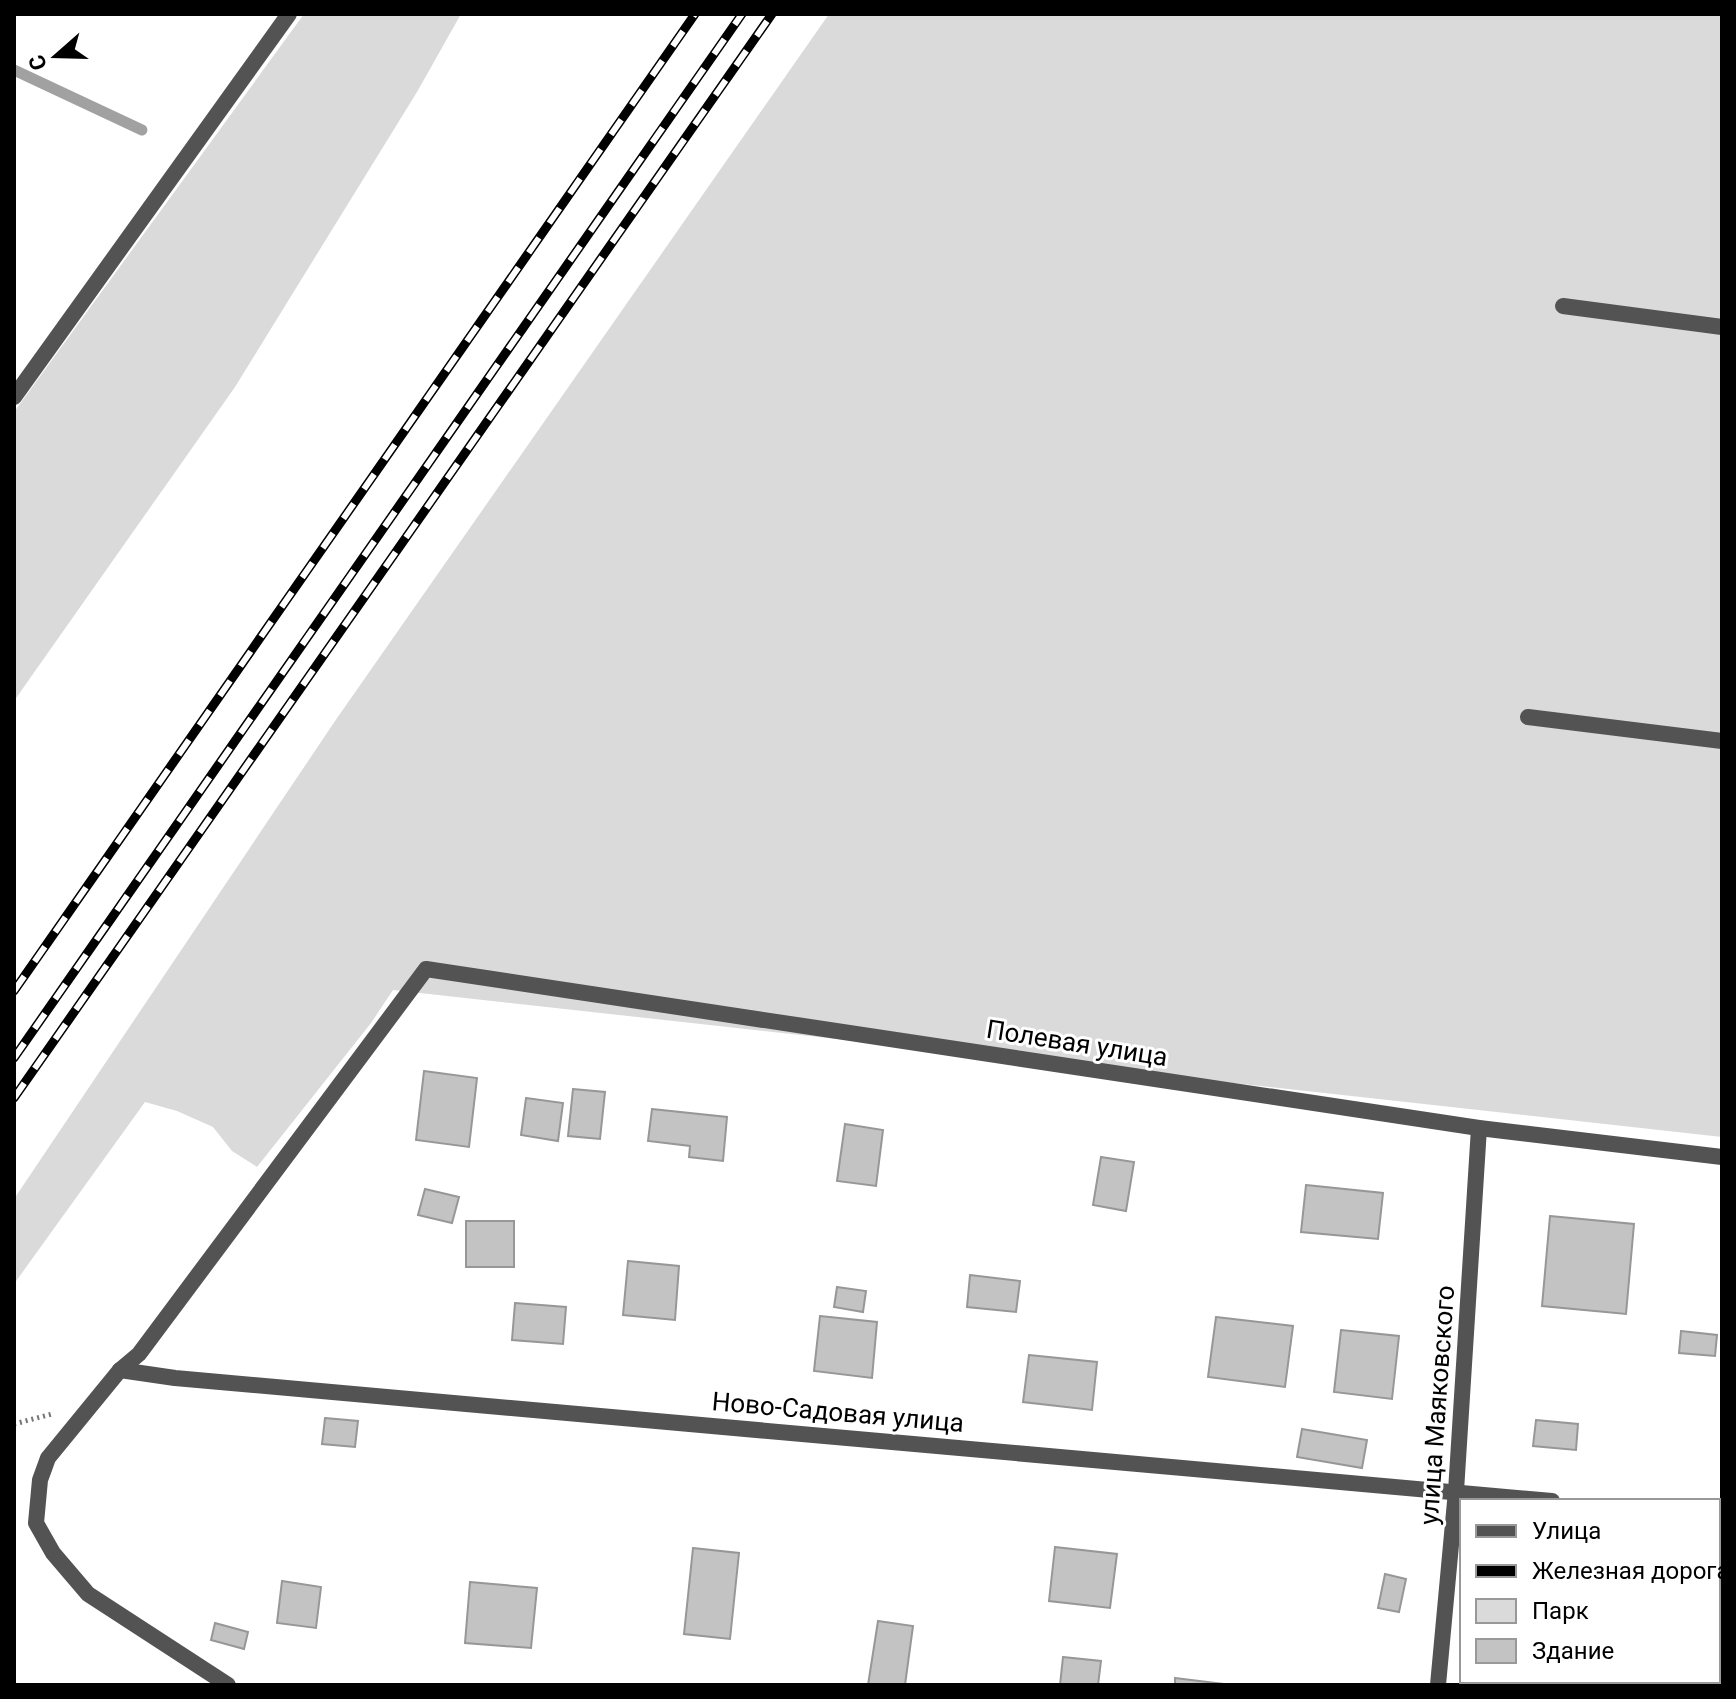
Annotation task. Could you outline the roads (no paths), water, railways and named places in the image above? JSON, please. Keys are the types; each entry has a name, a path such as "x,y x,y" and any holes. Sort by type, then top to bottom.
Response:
{"street":[{"path":"14,397 289,14"},
{"path":"1563,306 1722,327"},
{"path":"1528,717 1722,741"},
{"name":"Полевая улица","path":"120,1370 139,1354 426,969 1479,1128 1722,1157"},
{"name":"улица Маяковского","path":"1438,1685 1456,1491 1479,1128"},
{"path":"120,1370 48,1458 37,1498 36,1523 53,1553 88,1594 228,1685"},
{"name":"Ново-Садовая улица","path":"120,1370 175,1378 1533,1499"}],"waterway":[{"path":"14,70 142,130"}],"railway":[{"path":"14,991 695,14"},
{"path":"14,1058 742,14"},
{"path":"14,1098 772,14"}]}
